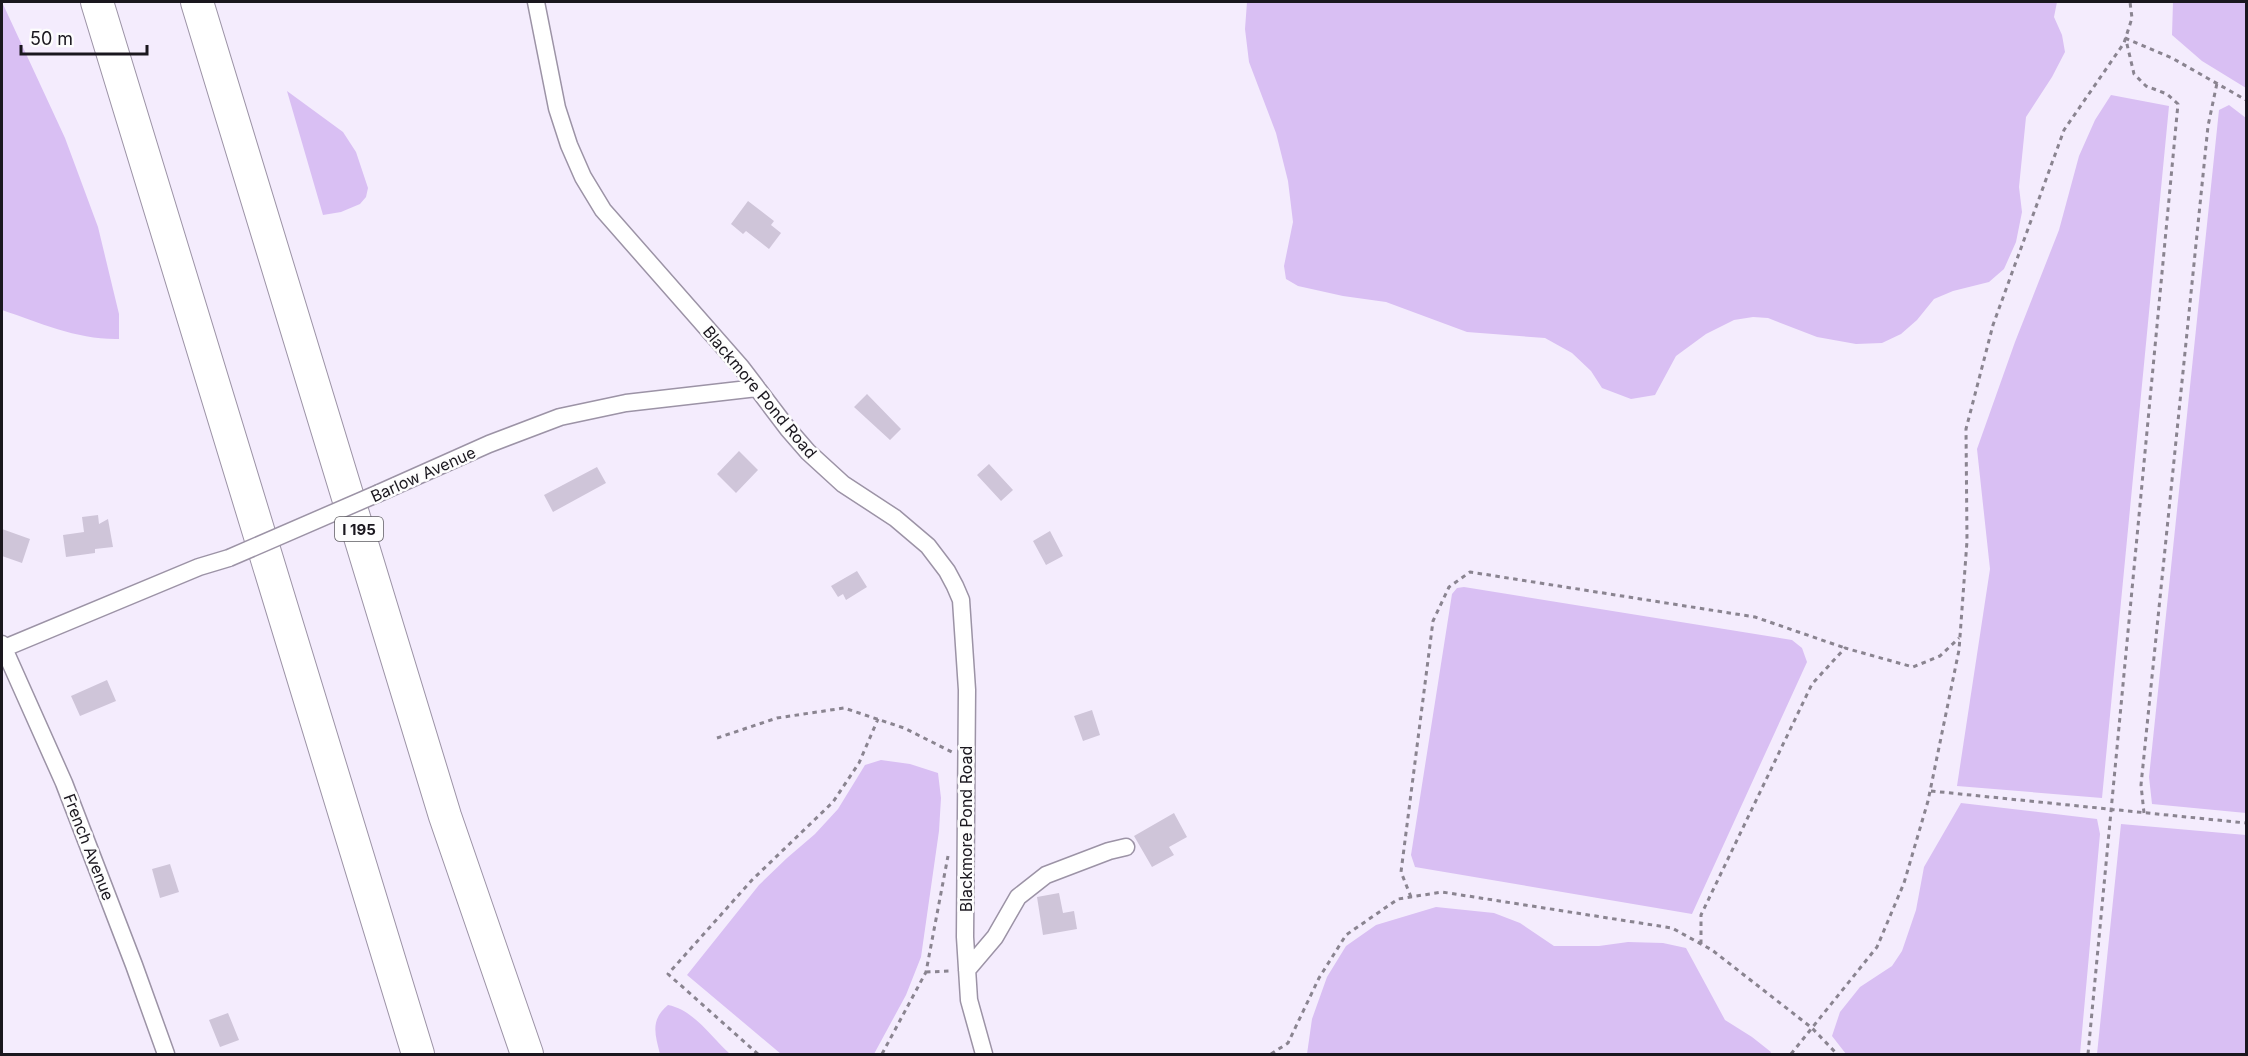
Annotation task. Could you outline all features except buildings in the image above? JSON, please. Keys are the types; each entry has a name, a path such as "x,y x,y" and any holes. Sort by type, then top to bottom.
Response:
{"highway":[{"path":"97,2 418,1054"},
{"name":"I 195","path":"197,2 445,816 527,1054"}],"street":[{"name":"Blackmore Pond Road","path":"536,2 557,108 569,145 583,177 603,210 741,367 808,452 843,484 896,518 927,546 947,571 961,600 967,690 965,938 969,1000 984,1054"},
{"name":"Barlow Avenue","path":"3,647 199,567 229,558 468,453 560,417 626,403 758,388"},
{"name":"French Avenue","path":"3,647 64,783 166,1054"},
{"path":"967,970 995,937 1018,897 1046,875 1109,851 1126,847"}],"path":[{"path":"1791,1054 1877,947 1904,883 1930,791 1960,637 1967,541 1966,429 1993,326 2064,130 2125,38 2132,18 2130,2"},
{"path":"2125,38 2172,58 2247,100"},
{"path":"2088,1054 2178,104 2167,94 2146,86 2134,74 2125,38"},
{"path":"2145,813 2141,785 2208,126 2217,83"},
{"path":"1411,897 1401,872 1433,621 1449,587 1470,572 1755,617 1845,648 1913,667 1940,656 1960,637"},
{"path":"1701,944 1701,915 1812,684 1845,648"},
{"path":"717,738 777,718 844,708 904,728 966,759"},
{"path":"758,1054 668,974 753,880 833,802 859,763 878,719"},
{"path":"1930,791 2247,823"},
{"path":"882,1054 926,972 949,847"},
{"path":"1271,1054 1288,1043 1319,978 1346,935 1398,899 1442,892 1672,928 1712,950 1812,1028 1837,1054"},
{"path":"926,972 967,970"}],"shaded area":[{"path":"2,2 65,138 98,227 119,314 119,339 74,334 2,310"},
{"path":"1247,2 2057,2 2054,17 2062,35 2065,52 2026,117 2019,187 2022,212 2016,242 2004,269 1989,282 1953,291 1934,299 1917,320 1901,334 1882,343 1856,344 1817,337 1768,318 1753,317 1734,320 1706,334 1676,356 1655,395 1631,399 1602,388 1591,371 1572,353 1545,338 1467,332 1386,302 1298,286 1286,279 1284,266 1293,222 1288,181 1276,133 1249,62 1245,29"},
{"path":"2173,2 2246,2 2246,88 2202,61 2172,35"},
{"path":"287,91 343,132 356,152 368,188 366,197 360,204 341,212 323,215"},
{"path":"2111,95 2169,106 2102,798 1957,786 1990,569 1977,449 2015,342 2059,230 2079,156 2095,120"},
{"path":"2229,105 2246,118 2246,813 2152,804 2149,777 2219,110"},
{"path":"1464,587 1792,640 1802,648 1807,662 1692,914 1415,867 1411,855 1452,594 1457,588"},
{"path":"881,760 910,764 938,773 941,798 939,831 921,957 906,995 874,1054 781,1054 687,975 759,885 815,834 838,809 865,765"},
{"path":"1961,803 2097,819 2100,834 2080,1054 1846,1054 1832,1036 1840,1012 1860,987 1892,966 1902,951 1916,910 1924,867"},
{"path":"2121,824 2246,835 2246,1054 2097,1054"},
{"path":"1436,907 1494,913 1520,923 1554,946 1599,946 1628,942 1663,943 1686,948 1725,1020 1771,1052 1770,1054 1307,1054 1312,1019 1327,977 1346,946 1376,925"},
{"path":"668,1005 694,1018 730,1054 660,1054 655,1028 658,1016"}]}
